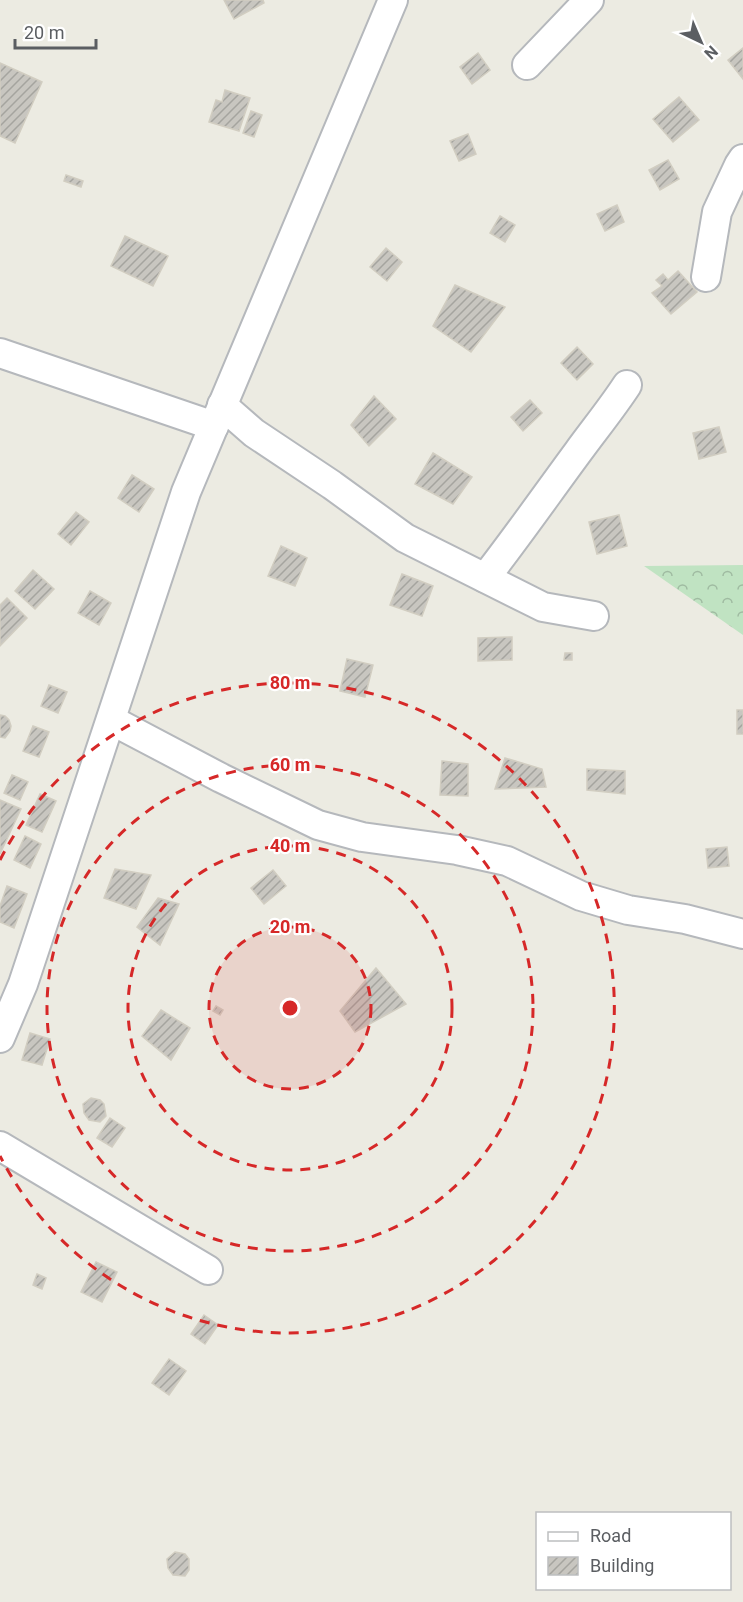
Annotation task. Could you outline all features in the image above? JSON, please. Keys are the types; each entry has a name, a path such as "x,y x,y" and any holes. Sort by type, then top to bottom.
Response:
{"street":[{"path":"0,1038 23,984 186,492 393,0"},
{"path":"527,65 589,0"},
{"path":"706,277 717,212 743,159"},
{"path":"0,353 218,416 254,433 332,485 405,538 543,607 594,616"},
{"path":"484,578 523,529 627,385"},
{"path":"111,720 221,778 318,825 362,837 457,850 507,861 581,896 628,910 735,928"},
{"path":"0,1146 208,1270"}],"green space":[{"path":"743,565 743,635 644,566"}],"building":[{"path":"224,0 263,0 264,3 234,19"},
{"path":"743,48 743,79 728,60"},
{"path":"478,53 490,70 472,84 460,67"},
{"path":"0,63 42,82 15,143 0,136"},
{"path":"225,90 250,98 239,131 209,122 216,100 222,102"},
{"path":"679,97 699,120 673,142 653,119"},
{"path":"251,111 262,115 254,137 243,133"},
{"path":"468,134 476,154 459,161 450,141"},
{"path":"668,160 679,179 660,190 649,170"},
{"path":"66,175 83,181 81,187 64,181"},
{"path":"617,205 624,222 605,231 597,214"},
{"path":"500,216 515,225 505,242 490,233"},
{"path":"125,236 168,256 153,286 111,266"},
{"path":"386,248 402,262 387,281 370,267"},
{"path":"678,271 697,292 671,314 652,293 662,286 656,280 663,274 668,280"},
{"path":"455,285 505,307 471,352 433,326"},
{"path":"577,347 593,364 577,380 561,363"},
{"path":"374,396 396,419 369,446 351,425"},
{"path":"530,400 542,413 523,431 511,417"},
{"path":"719,427 726,452 699,459 693,433"},
{"path":"433,453 472,477 453,504 415,484"},
{"path":"132,475 154,489 139,512 118,498"},
{"path":"76,512 89,522 71,545 58,534"},
{"path":"619,515 627,546 597,554 589,522"},
{"path":"281,546 307,558 295,586 268,576"},
{"path":"33,570 54,589 35,609 15,591"},
{"path":"402,574 433,586 422,616 390,605"},
{"path":"90,591 111,603 99,625 78,613"},
{"path":"7,598 27,618 0,646 0,605"},
{"path":"512,637 512,660 478,661 478,638"},
{"path":"565,653 572,653 572,660 564,660"},
{"path":"347,659 373,665 365,697 340,691"},
{"path":"49,685 67,692 58,713 41,706"},
{"path":"737,710 743,710 743,734 737,734"},
{"path":"0,715 9,720 11,726 5,738 0,737"},
{"path":"33,726 49,732 39,757 23,751"},
{"path":"505,758 542,769 546,787 495,789"},
{"path":"442,761 468,764 468,796 440,795"},
{"path":"587,769 625,771 625,794 587,790"},
{"path":"12,775 28,782 20,800 4,793"},
{"path":"40,794 56,801 42,832 26,825"},
{"path":"0,800 21,809 0,854"},
{"path":"25,836 41,844 30,868 14,860"},
{"path":"727,847 729,866 708,868 706,849"},
{"path":"115,869 151,875 136,909 104,898"},
{"path":"273,870 286,886 264,904 251,888"},
{"path":"7,886 27,894 14,928 0,922 0,906"},
{"path":"158,898 179,904 160,945 137,927"},
{"path":"376,968 406,1004 355,1032 340,1011"},
{"path":"216,1006 223,1010 220,1015 213,1011"},
{"path":"161,1010 190,1028 171,1060 142,1036"},
{"path":"30,1033 50,1039 42,1065 22,1060"},
{"path":"91,1098 100,1100 104,1104 106,1116 100,1122 89,1120 84,1113 83,1104"},
{"path":"110,1118 125,1128 112,1147 97,1138"},
{"path":"96,1262 117,1272 102,1302 81,1292"},
{"path":"37,1274 46,1278 42,1289 33,1285"},
{"path":"204,1315 218,1325 205,1344 191,1334"},
{"path":"169,1359 186,1371 169,1395 152,1383"},
{"path":"175,1552 185,1554 189,1559 189,1570 185,1576 173,1575 168,1568 167,1559"}]}
